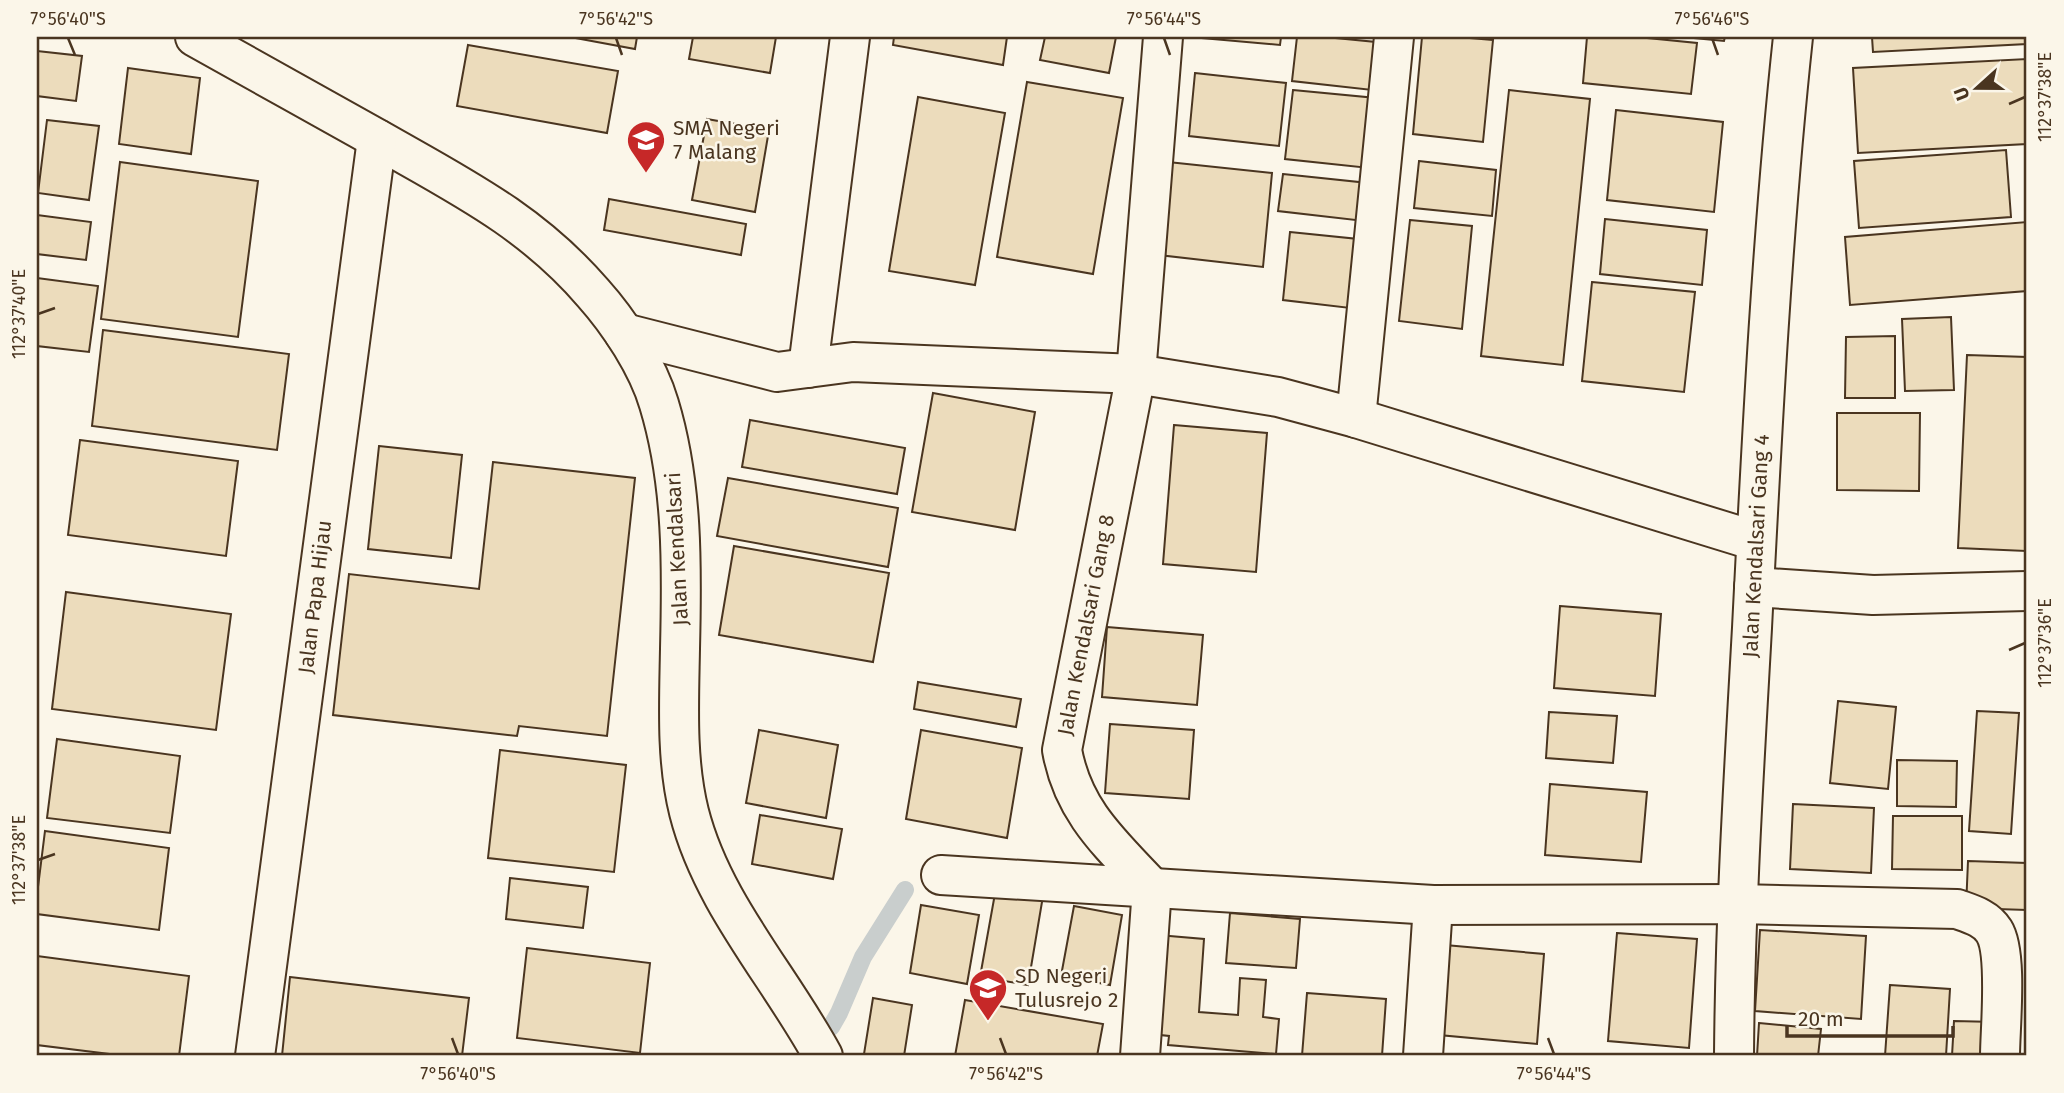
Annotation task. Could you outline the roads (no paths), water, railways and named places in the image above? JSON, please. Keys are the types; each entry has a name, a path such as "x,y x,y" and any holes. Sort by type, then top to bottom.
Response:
{"street":[{"name":"Jalan Kendalsari","path":"195,37 478,196 535,234 594,293 624,333 659,401 672,460 680,531 679,695 682,769 689,811 701,849 719,890 823,1056"},
{"path":"808,368 850,37"},
{"name":"Jalan Kendalsari Gang 8","path":"1152,888 1090,820 1070,784 1062,750 1136,374 1163,37"},
{"path":"1356,418 1394,37"},
{"name":"Jalan Kendalsari Gang 4","path":"1734,1056 1737,904 1756,541 1782,136 1793,37"},
{"name":"Jalan Papa Hijau","path":"255,1056 377,139"},
{"path":"624,333 777,372 853,362 1136,374 1278,397 1356,418 1756,541"},
{"path":"1754,587 1873,595 2027,591"},
{"path":"941,875 1433,905 1737,904 1957,909 1981,919 1994,931 2002,951 2000,1056"},
{"path":"1140,1056 1152,888"},
{"path":"1423,1056 1433,905"}],"waterway":[{"path":"831,1027 863,957 905,890"}],"place":[{"name":"SMA Negeri 7 Malang","path":"646,174"},
{"name":"SD Negeri Tulusrejo 2","path":"988,1022"}]}
